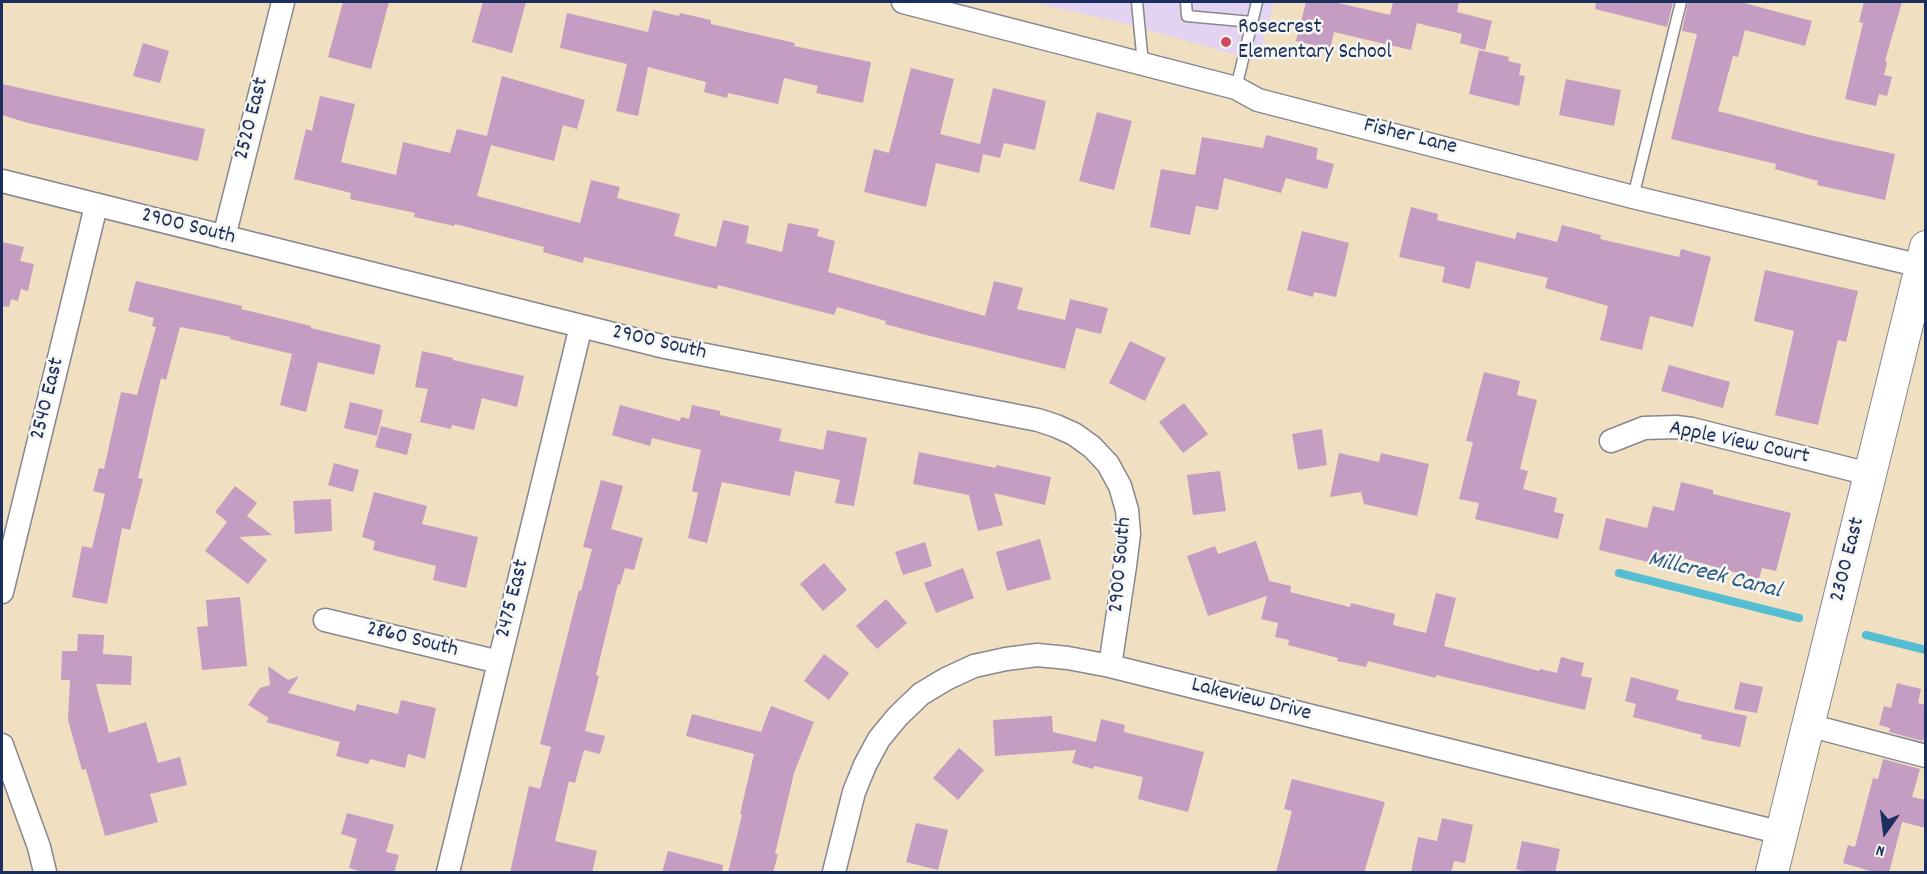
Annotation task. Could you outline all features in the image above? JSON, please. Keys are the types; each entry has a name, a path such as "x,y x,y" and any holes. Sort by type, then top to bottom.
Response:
{"main road":[{"name":"2300 East","path":"1772,873 1869,474 1916,322 1923,256"}],"street":[{"name":"2520 East","path":"224,237 283,2"},
{"name":"Fisher Lane","path":"903,2 1236,88 1258,100 1634,196 1923,256"},
{"name":"2900 South","path":"2,182 581,326 711,356 1038,420 1074,434 1092,447 1108,464 1120,486 1127,510 1129,534 1110,666"},
{"name":"2540 East","path":"2,592 96,206"},
{"name":"2475 East","path":"448,873 581,326"},
{"name":"Apple View Court","path":"1611,441 1644,428 1692,429 1869,474"},
{"name":"2860 South","path":"325,620 499,662"},
{"name":"Lakeview Drive","path":"834,873 854,792 865,765 879,739 898,716 921,694 974,666 1037,655 1110,666 1782,832"},
{"path":"1808,725 1926,756"},
{"path":"2,745 29,817 45,873"}],"lane":[{"path":"1137,2 1143,64"},
{"path":"1186,2 1187,16 1252,22"},
{"path":"1236,88 1257,2"},
{"path":"1634,196 1681,2"}],"shaded area":[{"name":"Rosecrest Elementary School","path":"1031,2 1274,2 1258,61 1120,22"}],"building":[{"path":"343,2 389,2 371,69 328,57"},
{"path":"483,2 526,2 512,53 472,42"},
{"path":"1306,2 1334,2 1390,15 1393,2 1459,2 1457,12 1492,21 1485,50 1460,43 1462,34 1417,23 1411,50 1334,32 1330,49 1296,41"},
{"path":"1596,2 1673,2 1667,27 1595,9"},
{"path":"1688,2 1740,2 1812,21 1805,46 1745,30 1738,57 1733,56 1718,111 1813,136 1895,154 1885,200 1817,185 1818,181 1775,169 1776,164 1671,139 1697,34 1682,31"},
{"path":"1864,2 1902,2 1885,61 1887,62 1884,75 1892,77 1887,96 1879,94 1876,106 1845,99 1863,23 1859,22"},
{"path":"653,10 711,20 711,24 795,43 794,46 871,62 863,103 816,93 818,86 784,78 778,104 728,93 727,98 704,92 706,82 648,67 638,116 616,111 627,64 560,48 567,13 648,32"},
{"path":"143,43 169,51 160,83 133,76"},
{"path":"1479,50 1509,57 1508,61 1521,64 1519,75 1525,76 1519,106 1469,94"},
{"path":"911,68 954,79 940,134 980,144 993,88 1046,101 1035,150 1004,143 1000,158 983,154 979,173 936,163 926,207 864,192 874,149 889,153"},
{"path":"502,76 585,100 577,129 563,125 554,161 491,145 477,196 580,223 591,180 620,187 617,198 680,214 674,236 716,247 723,220 749,226 746,243 782,252 788,223 819,229 817,236 835,241 828,272 985,316 994,281 1023,288 1017,309 1065,320 1070,299 1108,308 1101,334 1076,328 1065,369 885,324 886,321 837,307 834,315 718,285 717,289 584,257 583,263 543,252 544,247 455,224 454,226 414,217 415,213 350,199 351,193 294,179 306,129 312,131 320,96 355,104 341,162 396,175 403,142 450,153 457,129 487,136"},
{"path":"1566,79 1621,90 1614,126 1559,115"},
{"path":"2,84 205,129 198,161 28,123 2,115"},
{"path":"1097,112 1132,121 1114,190 1079,181"},
{"path":"1266,135 1318,148 1316,159 1334,164 1327,189 1286,178 1281,193 1224,178 1218,210 1196,206 1190,235 1150,227 1161,169 1195,175 1202,137 1263,148"},
{"path":"1411,207 1438,214 1437,220 1515,239 1517,232 1557,242 1562,225 1601,235 1600,239 1679,257 1681,249 1711,257 1693,327 1650,316 1642,350 1600,340 1608,306 1545,288 1548,278 1476,261 1470,289 1442,282 1445,267 1399,257"},
{"path":"1302,231 1349,243 1336,297 1314,292 1313,297 1287,290"},
{"path":"2,242 24,247 20,261 34,264 28,291 21,289 18,301 11,299 9,307 2,306"},
{"path":"1765,270 1858,291 1846,342 1838,340 1818,425 1775,415 1794,331 1754,321"},
{"path":"136,281 242,306 241,309 381,345 374,375 318,362 306,412 280,405 292,354 230,339 231,337 180,327 166,380 161,378 138,478 143,479 130,530 122,528 107,604 72,597 82,546 92,548 105,494 93,491 99,468 104,469 121,392 137,395 156,327 152,326 154,318 128,311"},
{"path":"1130,341 1166,358 1145,401 1109,383"},
{"path":"422,351 524,376 517,407 482,398 474,430 452,425 451,429 420,422 428,389 415,387"},
{"path":"1669,365 1730,382 1723,408 1661,391"},
{"path":"1484,372 1520,381 1517,395 1537,400 1520,469 1528,471 1523,489 1557,498 1554,512 1564,514 1558,539 1475,519 1479,503 1459,499 1473,442 1466,441"},
{"path":"350,402 383,410 377,436 344,428"},
{"path":"1184,403 1208,434 1183,453 1159,422"},
{"path":"620,405 680,421 681,417 689,419 692,405 720,411 720,415 782,429 779,441 823,450 827,430 867,438 854,506 835,503 840,480 795,471 790,496 722,482 707,543 688,538 698,493 692,491 701,450 652,438 650,446 612,435"},
{"path":"381,426 412,434 407,455 375,447"},
{"path":"1322,429 1327,465 1298,470 1292,434"},
{"path":"919,452 1051,477 1045,505 994,493 1003,525 978,531 969,495 913,484"},
{"path":"1339,453 1379,462 1381,453 1429,464 1417,516 1364,504 1361,492 1330,497"},
{"path":"334,463 359,470 353,492 328,485"},
{"path":"1220,471 1226,511 1193,515 1187,475"},
{"path":"601,480 623,486 611,529 643,538 634,570 625,568 620,585 618,584 596,675 599,676 585,731 605,736 600,754 584,750 575,783 569,781 555,841 597,851 592,873 510,873 529,786 540,789 551,747 540,744 579,590 581,591 592,549 583,547"},
{"path":"1681,482 1713,490 1713,494 1791,513 1776,571 1762,568 1759,579 1683,558 1681,570 1599,550 1606,518 1647,528 1653,506 1674,511"},
{"path":"235,486 257,503 247,516 272,535 239,537 267,560 248,584 205,551 227,522 215,512"},
{"path":"374,492 427,506 422,524 478,537 466,588 433,580 436,566 373,550 375,541 362,537"},
{"path":"331,499 332,531 295,534 293,501"},
{"path":"1040,539 1051,579 1007,591 996,552"},
{"path":"1256,541 1270,583 1270,581 1291,586 1290,592 1350,607 1351,603 1395,614 1393,625 1426,633 1436,593 1456,598 1444,646 1539,671 1540,669 1557,673 1561,657 1584,663 1581,676 1592,678 1585,710 1368,661 1366,667 1337,661 1338,658 1288,645 1289,640 1275,637 1278,623 1261,619 1267,596 1208,616 1187,556 1215,546 1218,554"},
{"path":"925,542 932,566 903,575 895,552"},
{"path":"824,563 847,590 823,611 800,584"},
{"path":"963,568 974,598 936,613 924,583"},
{"path":"240,597 247,666 202,670 197,627 208,626 206,600"},
{"path":"886,599 907,623 877,649 856,626"},
{"path":"78,634 104,635 103,654 132,656 131,685 96,684 109,733 146,722 158,763 180,757 187,785 150,794 158,822 105,836 86,769 82,770 68,720 70,680 61,680 62,651 77,651"},
{"path":"824,654 849,673 829,700 804,681"},
{"path":"268,666 288,680 299,676 288,693 355,711 357,704 398,714 401,700 436,708 425,759 408,754 405,768 370,759 368,764 336,756 340,742 266,722 269,718 248,705 260,688 270,685"},
{"path":"1631,677 1679,690 1676,700 1747,716 1740,747 1701,739 1702,735 1633,717 1636,704 1625,701"},
{"path":"1740,682 1763,687 1757,713 1734,709"},
{"path":"1897,683 1921,689 1918,703 1926,705 1926,731 1923,741 1889,732 1890,728 1879,725 1884,706 1891,708"},
{"path":"771,706 814,722 794,773 775,854 778,854 773,873 728,873 754,754 686,736 692,714 761,732"},
{"path":"1052,716 1053,732 1096,742 1101,719 1125,725 1124,732 1204,752 1188,812 1138,799 1143,777 1094,766 1093,769 1072,763 1076,750 995,756 993,720"},
{"path":"959,748 984,770 958,800 933,778"},
{"path":"1883,759 1920,769 1912,797 1926,800 1926,828 1902,822 1889,873 1877,873 1843,863 1848,845 1855,847 1873,778 1878,779"},
{"path":"1292,779 1385,802 1364,873 1276,873 1292,811 1284,809"},
{"path":"347,813 394,825 386,852 399,855 394,873 366,873 349,868 357,839 341,834"},
{"path":"1442,818 1473,825 1465,863 1454,861 1451,873 1411,873 1418,837 1437,841"},
{"path":"916,823 948,830 938,870 906,862"},
{"path":"1522,841 1560,849 1555,873 1529,873 1516,869"},
{"path":"668,851 723,865 722,873 662,873"}],"waterway":[{"name":"Millcreek Canal","path":"1619,573 1799,618"},
{"name":"Millcreek Canal","path":"1866,635 1926,650"}],"place":[{"name":"Rosecrest Elementary School","path":"1226,42"}]}
